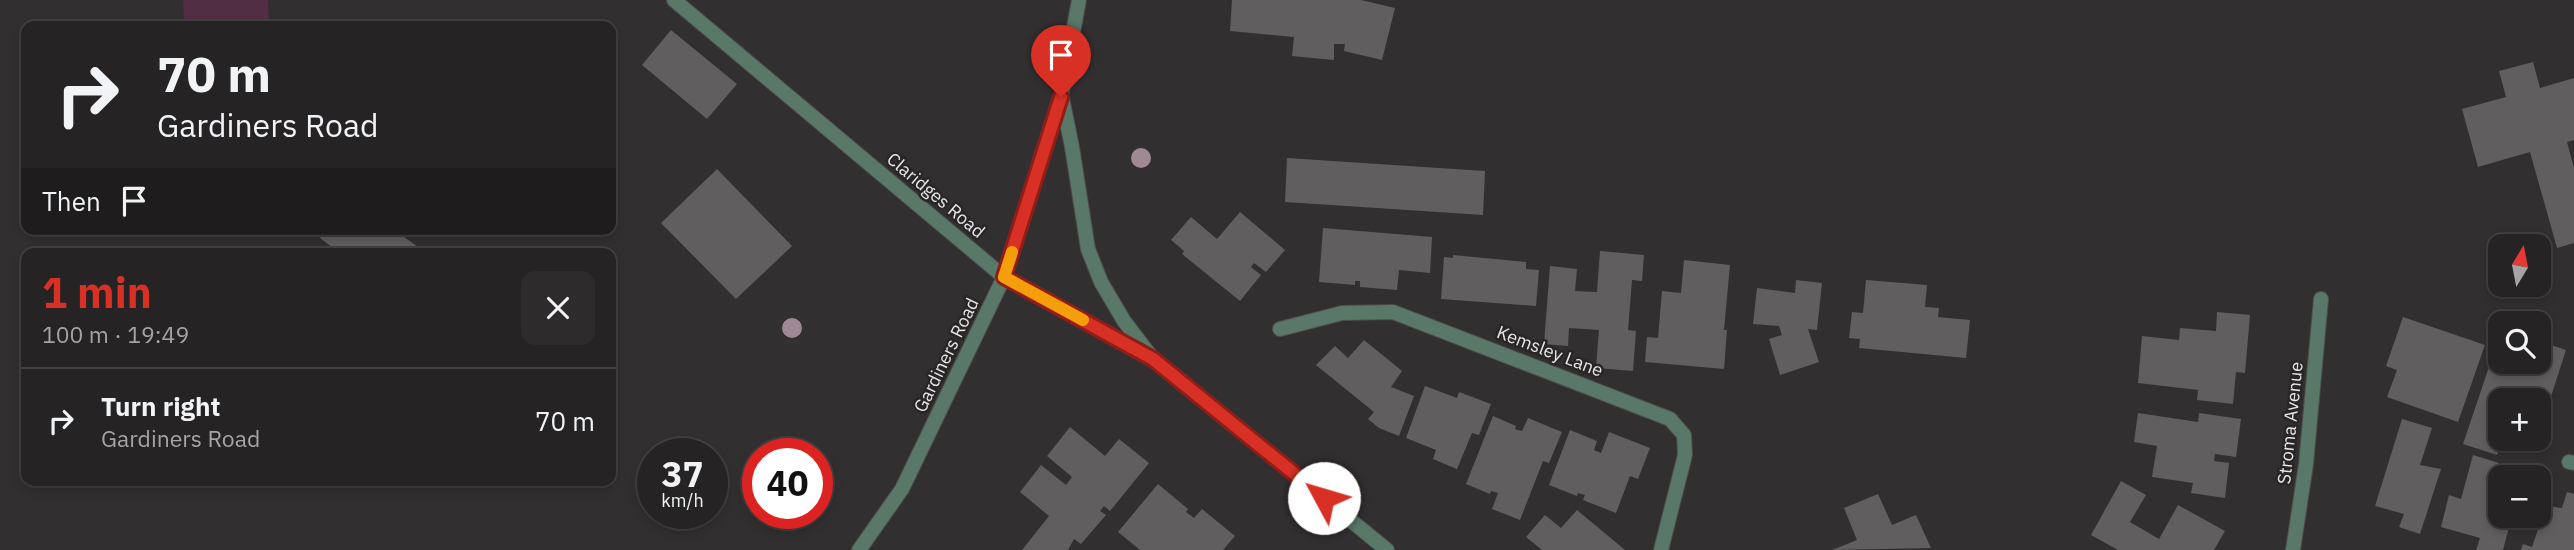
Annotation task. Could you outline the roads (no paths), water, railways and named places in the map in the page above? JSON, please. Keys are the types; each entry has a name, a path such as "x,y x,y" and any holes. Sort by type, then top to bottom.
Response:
{"street":[{"name":"Claridges Road","path":"674,0 1004,277 1153,359 1387,550"},
{"name":"Gardiners Road","path":"859,550 902,489 1004,277 1061,97 1079,0"},
{"path":"1061,97 1088,249 1101,282 1124,321 1153,359"},
{"name":"Stroma Avenue","path":"2293,550 2306,464 2321,299"},
{"name":"Kemsley Lane","path":"1280,329 1342,313 1393,312 1670,419 1684,435 1685,455 1661,550"}]}
